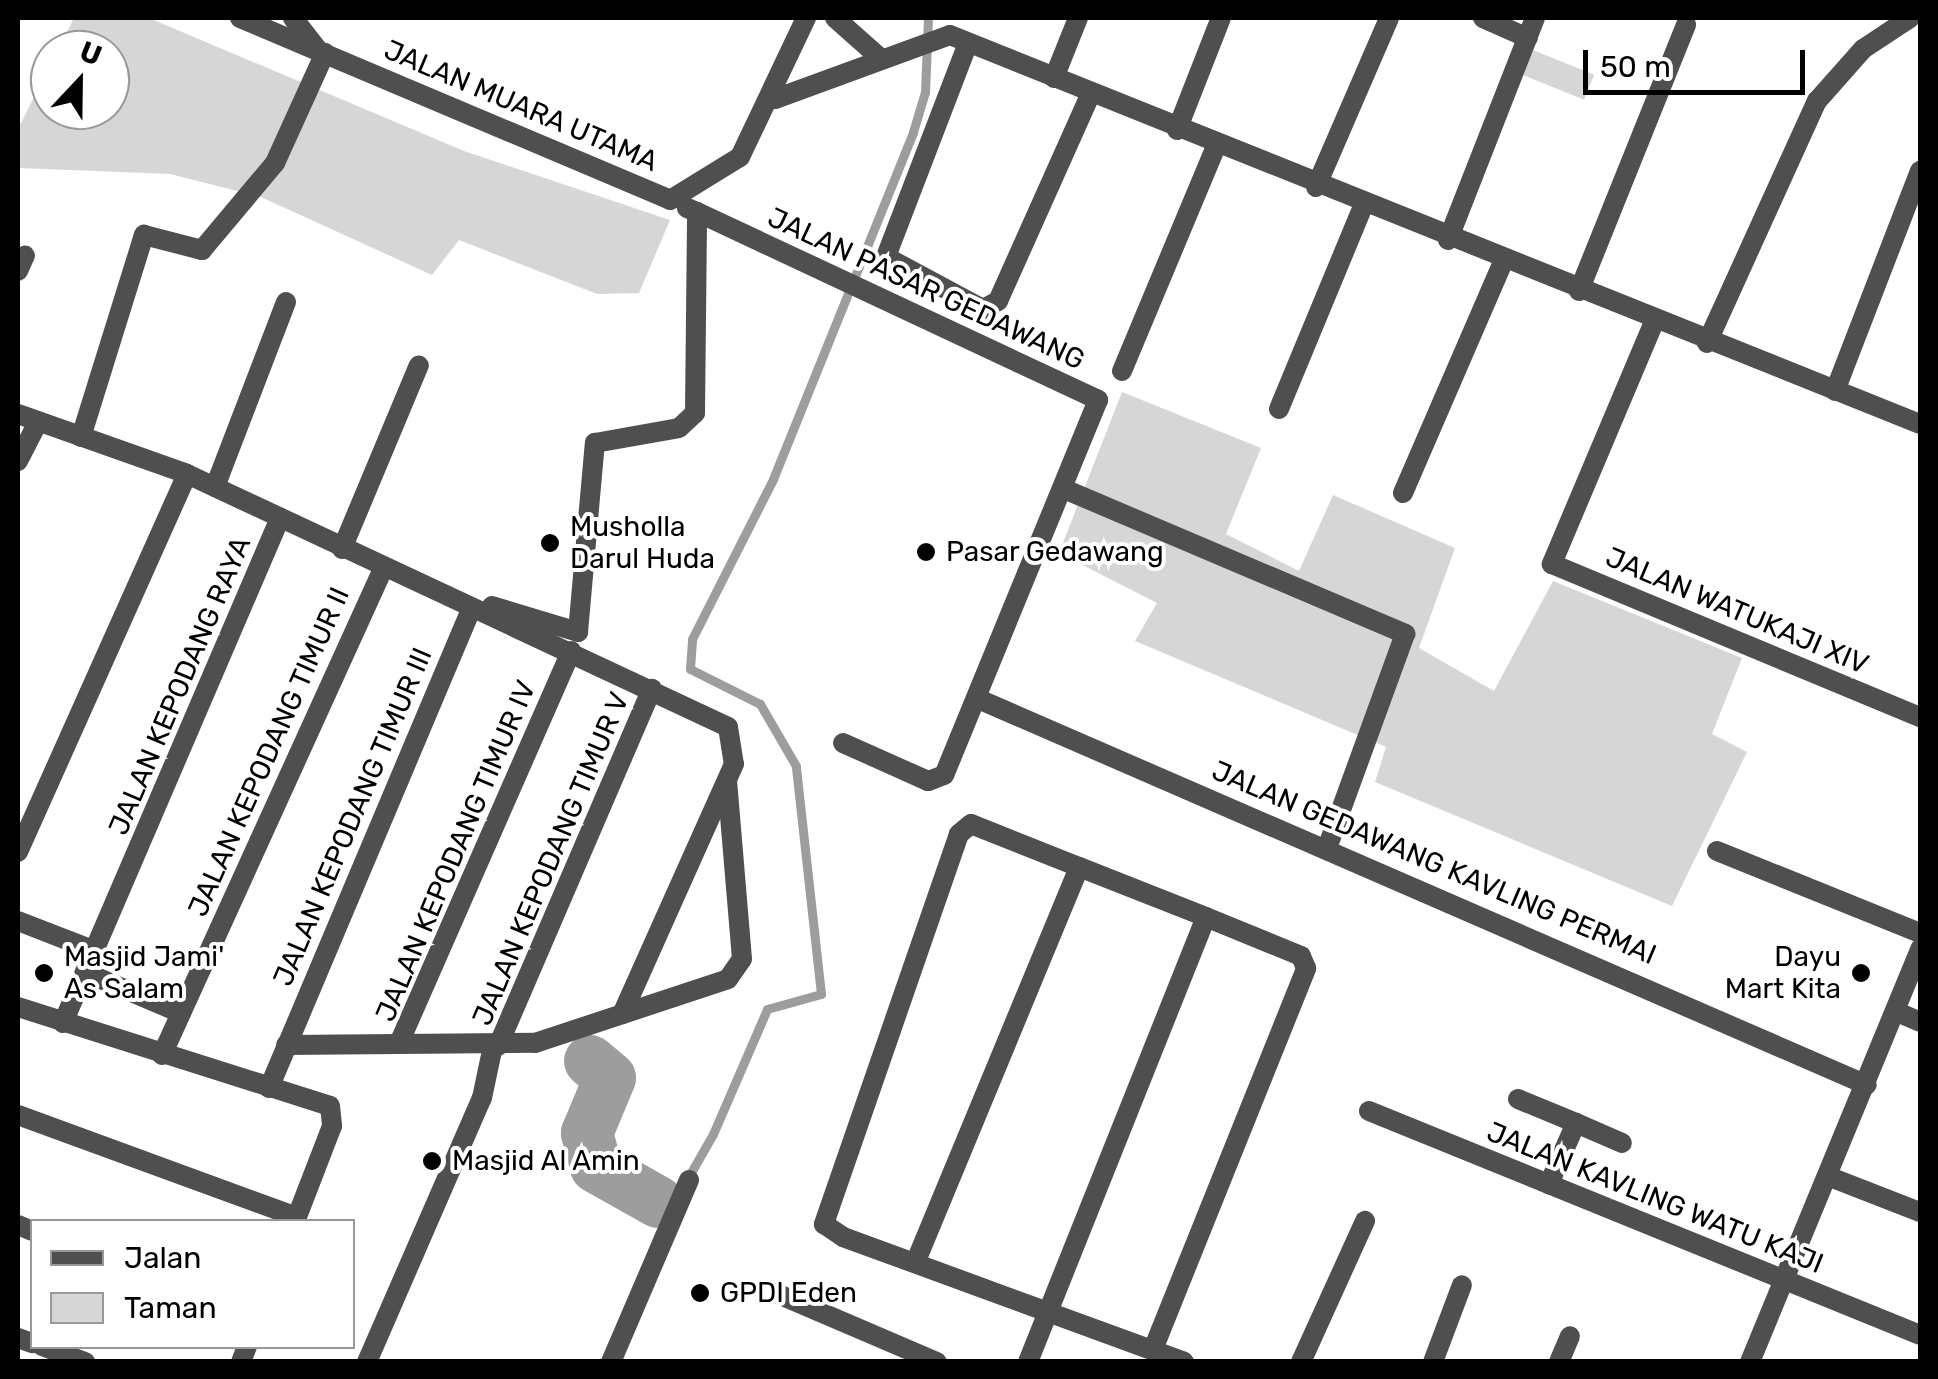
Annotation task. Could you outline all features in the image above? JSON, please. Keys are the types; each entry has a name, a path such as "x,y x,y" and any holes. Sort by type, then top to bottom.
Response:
{"street":[{"name":"JALAN MUARA UTAMA","path":"240,18 670,200 724,175 775,99 806,18"},
{"path":"81,437 144,235 202,250 275,163 321,51 293,18"},
{"path":"835,18 880,58"},
{"path":"1054,78 1078,18"},
{"path":"1177,130 1221,18"},
{"path":"1316,187 1389,18"},
{"path":"1448,240 1531,28 1484,18"},
{"path":"1707,343 1817,101 1864,49 1910,18"},
{"path":"1579,291 1686,25"},
{"path":"775,99 944,35 1503,262 1920,424"},
{"path":"944,35 886,257 983,310 998,301 1090,95"},
{"path":"1122,372 1216,146"},
{"path":"1835,391 1920,172"},
{"name":"JALAN PASAR GEDAWANG","path":"670,200 836,282 1098,400 976,698 936,780 843,743"},
{"path":"1279,409 1363,206"},
{"path":"432,592 578,632 596,444 678,428 695,413 697,212"},
{"path":"1403,493 1503,262"},
{"path":"215,487 286,302"},
{"name":"JALAN WATUKAJI XIV","path":"1654,322 1552,564 1920,717"},
{"path":"342,549 419,365"},
{"path":"18,461 28,418"},
{"name":"JALAN KEPODANG RAYA","path":"28,418 187,474 280,518 89,974 64,1023"},
{"path":"18,852 187,474"},
{"path":"1064,489 1396,624 1407,648 1328,846"},
{"path":"280,518 470,612 571,651 714,719 736,743 726,780 622,1014"},
{"name":"JALAN KEPODANG TIMUR II","path":"162,1055 383,569"},
{"name":"JALAN KEPODANG TIMUR III","path":"269,1088 470,612"},
{"name":"JALAN KEPODANG TIMUR IV","path":"494,1050 400,1041 571,651"},
{"name":"JALAN KEPODANG TIMUR V","path":"494,1050 652,690"},
{"name":"JALAN GEDAWANG KAVLING PERMAI","path":"976,698 1328,846 1867,1085"},
{"name":"JALAN KEPODANG TIMUR V","path":"494,1050 728,979 740,967 726,780"},
{"path":"1154,1347 1306,968 1301,956 971,824 959,834 824,1211 830,1230 1045,1304 1184,1362"},
{"path":"1716,852 1920,933"},
{"path":"916,1261 1079,867"},
{"path":"1028,1362 1045,1304 1206,917"},
{"path":"18,920 98,952"},
{"path":"1750,1362 1830,1177 1920,949"},
{"path":"89,974 181,1013"},
{"path":"18,1007 162,1055 323,1102 335,1116 296,1219 18,1115"},
{"path":"1897,1012 1920,1022"},
{"path":"286,1044 400,1041"},
{"path":"367,1362 482,1098 494,1050"},
{"path":"1518,1099 1622,1142"},
{"name":"JALAN KAVLING WATU KAJI","path":"1370,1111 1920,1336"},
{"path":"1549,1184 1576,1123"},
{"path":"1830,1177 1920,1212"},
{"path":"612,1362 688,1180"},
{"path":"1302,1362 1364,1221"},
{"path":"1433,1362 1462,1286"},
{"path":"778,1294 937,1362"},
{"path":"1559,1362 1570,1336"},
{"path":"50,1349 84,1362"}],"green space":[{"path":"74,18 149,18 464,151 670,220 639,293 597,294 459,240 432,275 261,197 170,174 18,168 18,129 30,105 30,130 130,130 130,30 68,30"},
{"path":"1533,50 1594,75 1584,100 1523,75"},
{"path":"1122,392 1261,448 1226,534 1299,571 1333,495 1455,548 1419,648 1494,691 1553,581 1742,658 1712,734 1747,752 1672,906 1375,782 1386,747 1135,641 1157,603 1059,553"}],"waterway":[{"path":"658,1202 681,1190 713,1134 767,1009 821,994 796,766 760,704 690,669 692,639 773,479 913,132 925,92 928,18"},
{"path":"590,1061 610,1078 587,1133 596,1167 658,1202"}],"place":[{"name":"Musholla Darul Huda","path":"550,543"},
{"name":"Pasar Gedawang","path":"926,552"},
{"name":"Masjid Jami' As Salam","path":"44,973"},
{"name":"Dayu Mart Kita","path":"1861,973"},
{"name":"Masjid Al Amin","path":"432,1161"},
{"name":"GPDI Eden","path":"700,1293"}]}
